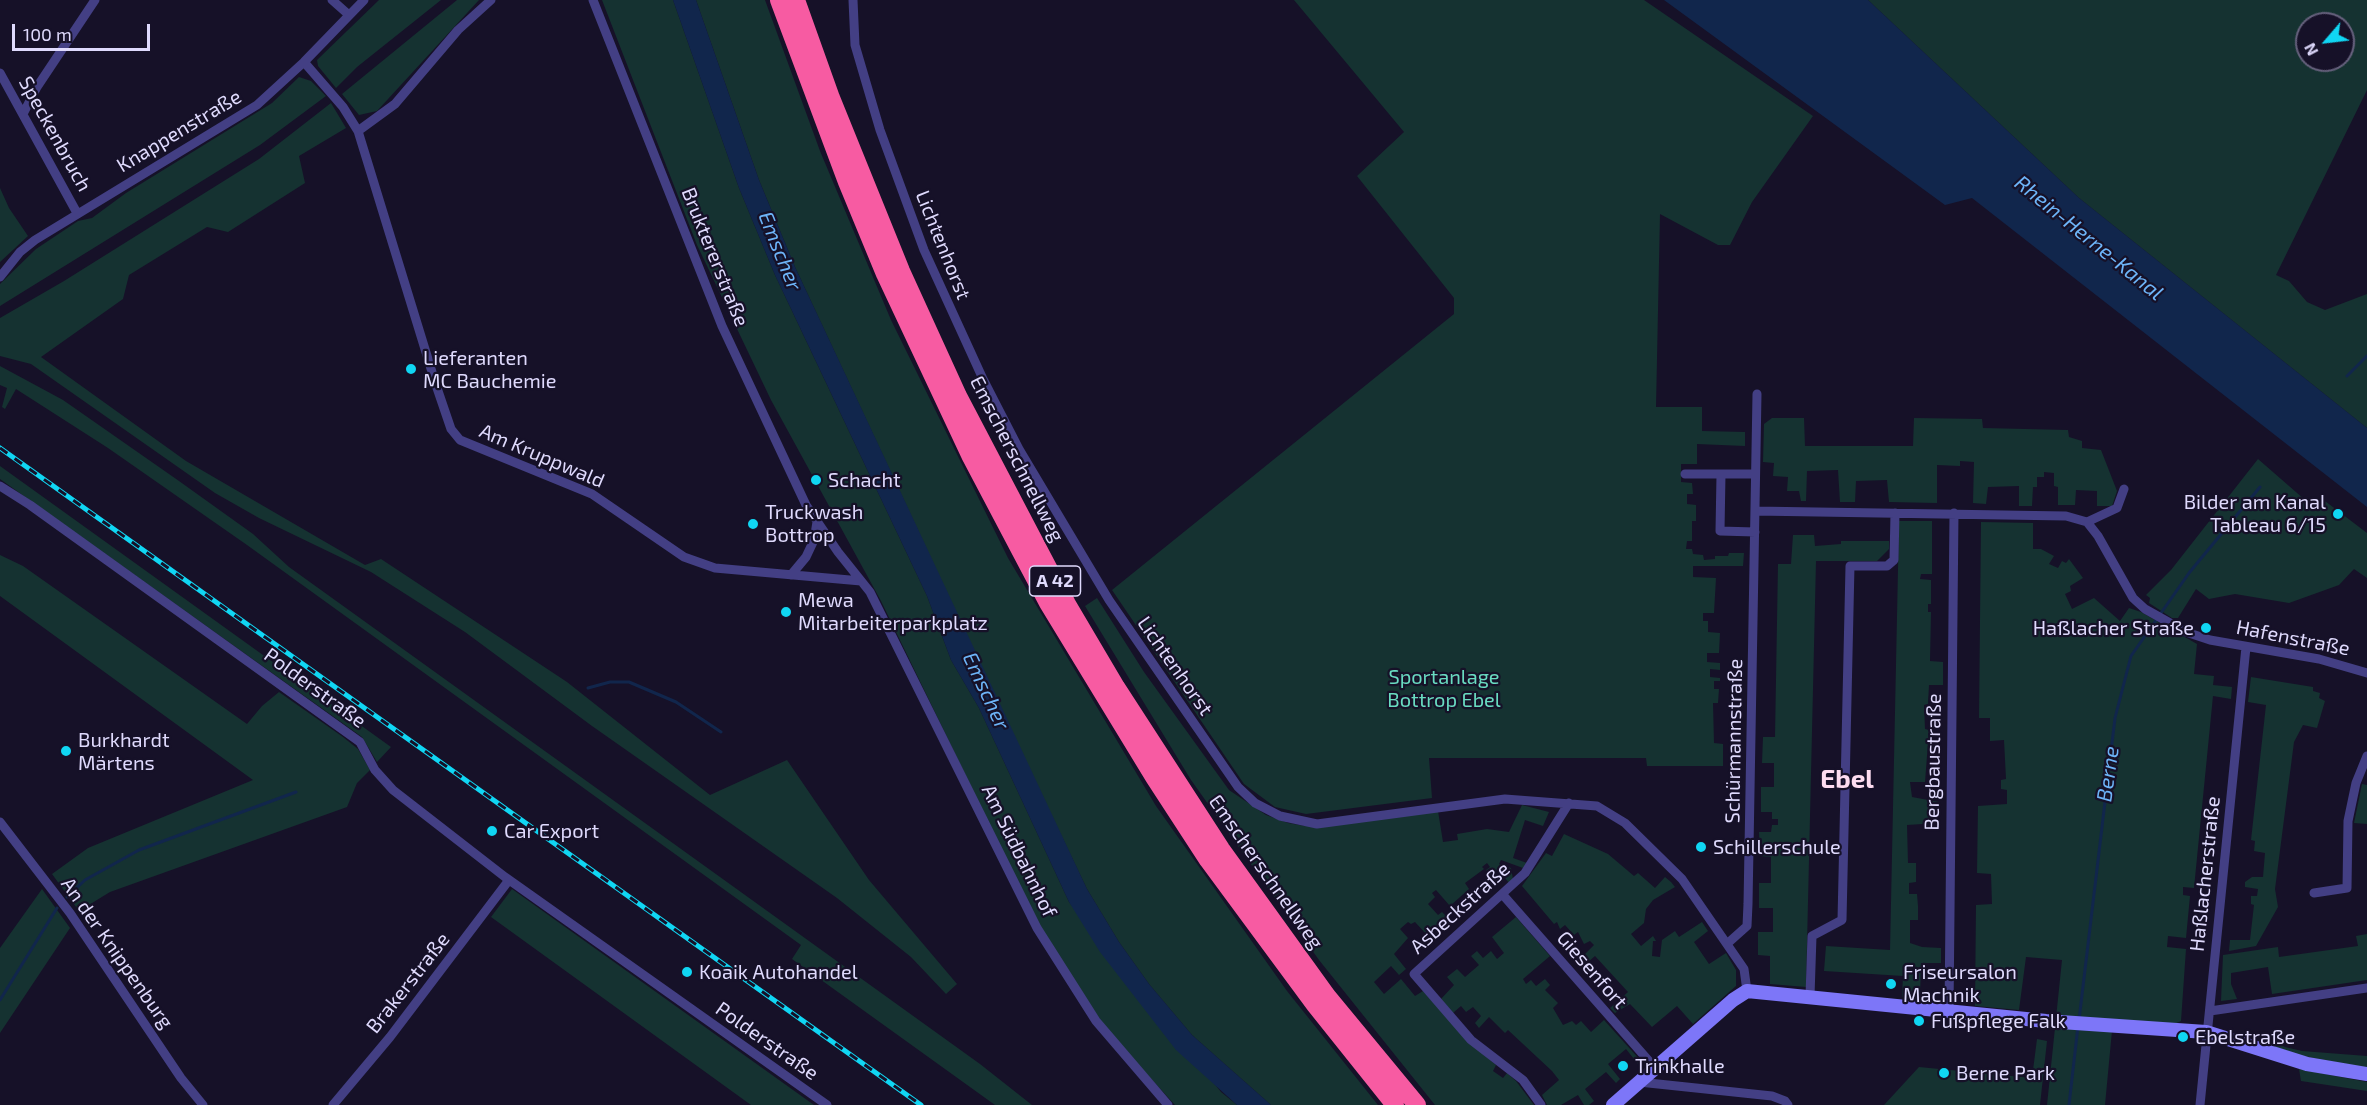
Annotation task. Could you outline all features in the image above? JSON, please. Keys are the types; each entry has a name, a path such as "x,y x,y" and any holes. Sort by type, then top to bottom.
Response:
{"highway":[{"name":"Emscherschnellweg","path":"779,0 839,162 885,274 970,455 1048,603 1154,777 1208,860 1315,1005 1395,1105"},
{"name":"Emscherschnellweg","path":"796,0 831,99 901,271 958,396 1067,604 1167,768 1227,858 1327,996 1417,1105"}],"street":[{"path":"23,114 37,87 95,0"},
{"path":"333,0 349,15"},
{"name":"Knappenstraße","path":"0,277 20,252 77,213 249,110 304,62 364,0"},
{"path":"358,131 395,104 458,30 491,0"},
{"name":"Bruktererstraße","path":"593,0 727,337 779,450 817,522 870,592"},
{"name":"Lichtenhorst","path":"853,0 855,45 880,130 924,250 983,379 1019,450 1109,600 1238,787 1255,803 1280,816 1317,824 1505,799 1597,806 1625,824 1682,879 1744,969 1747,991"},
{"name":"Am Kruppwald","path":"304,62 343,106 358,131 436,385 451,429 460,440 592,494 684,557 715,568 861,581"},
{"name":"Speckenbruch","path":"0,73 77,213"},
{"name":"Schürmannstraße","path":"1728,943 1747,927 1748,915 1757,394"},
{"path":"1685,474 1755,474"},
{"path":"1720,475 1720,531 1755,532"},
{"name":"Polderstraße","path":"0,486 40,512 360,742 375,770 393,790 509,880 827,1105"},
{"path":"1755,511 2066,516 2087,522 2117,507 2124,489"},
{"path":"1810,996 1812,936 1842,920 1850,566 1887,566 1894,560 1895,513"},
{"name":"Bergbaustraße","path":"1949,1011 1954,513"},
{"path":"790,574 806,557 814,540 817,522"},
{"name":"Hafenstraße","path":"2087,522 2098,536 2127,591 2145,609 2167,622 2205,639 2319,659 2367,673"},
{"name":"Am Südbahnhof","path":"870,592 1037,928 1096,1021 1168,1105"},
{"name":"Haßlacherstraße","path":"2200,1105 2246,647"},
{"path":"2314,893 2347,888 2348,821 2356,783 2367,756"},
{"name":"Asbeckstraße","path":"1541,1105 1522,1080 1471,1040 1414,974 1525,873 1569,803"},
{"name":"An der Knippenburg","path":"0,822 70,913 181,1078 203,1105"},
{"name":"Brakerstraße","path":"333,1105 390,1037 509,880"},
{"name":"Giesenfort","path":"1503,895 1655,1068"},
{"path":"2210,1011 2367,987"},
{"path":"1612,1105 1747,991 2061,1022 2206,1032 2307,1064 2367,1074"},
{"path":"1640,1082 1772,1096 1785,1101 1788,1105"}],"green space":[{"path":"379,0 441,0 357,67 336,88 318,66 317,60"},
{"path":"457,0 479,0 377,111 359,115 342,94"},
{"path":"602,0 673,0 739,188 775,275 927,596 951,660 979,708 1069,902 1221,1092 1237,1105 1175,1105 1110,1034 1043,935 881,601 771,400 697,245"},
{"path":"696,0 765,0 820,151 891,320 1008,558 1156,806 1287,991 1378,1105 1271,1105 1192,1035 1149,984 1119,942 1087,889 1034,779 795,267 759,180"},
{"name":"Sportanlage Bottrop Ebel","path":"1294,0 1644,0 1813,116 1752,202 1730,245 1718,245 1660,214 1656,407 1702,407 1702,431 1745,432 1745,446 1697,444 1697,464 1681,464 1681,482 1692,483 1693,494 1687,494 1687,504 1696,505 1696,521 1692,521 1692,541 1687,541 1686,549 1692,549 1693,554 1703,555 1704,560 1715,559 1715,556 1728,556 1729,553 1744,553 1743,566 1693,566 1693,577 1716,578 1714,613 1703,613 1703,621 1708,621 1708,632 1720,633 1719,653 1707,653 1707,662 1720,663 1720,670 1710,669 1710,677 1720,678 1720,681 1714,681 1714,689 1719,689 1718,703 1713,703 1714,743 1723,744 1723,766 1647,766 1646,758 1429,758 1432,798 1306,814 1275,807 1244,784 1112,590 1454,314 1454,298 1357,176 1404,132"},
{"path":"1868,0 2367,0 2367,90 2276,275 2289,281 2307,302 2325,310 2367,294 2367,428 2079,198"},
{"path":"299,77 311,81 326,96 260,145 0,306 0,284 36,249 78,221 92,218 126,193 272,103"},
{"path":"331,103 346,128 299,156 305,183 228,232 207,227 129,275 123,299 41,357 186,461 365,565 381,559 567,682 710,795 787,760 869,880 957,984 946,994 911,957 837,898 592,726 465,632 371,572 259,518 215,493 31,364 0,356 0,318 64,281 259,159"},
{"path":"0,188 9,208 28,236 0,262"},
{"path":"0,366 63,400 179,481 253,534 289,567 980,1064 1032,1105 995,1105 792,959 801,945 247,545 108,448 16,389 5,409 2,407 7,388 0,385"},
{"path":"1772,418 1804,418 1805,446 1913,446 1914,418 1982,419 1983,428 2068,430 2069,437 2082,441 2082,448 2101,450 2117,491 2112,506 2097,506 2097,491 2076,490 2075,505 2058,505 2058,487 2054,486 2054,473 2044,472 2044,477 2037,477 2037,487 2033,487 2032,506 2019,506 2019,486 1988,487 1986,504 1973,503 1974,462 1960,461 1960,466 1937,465 1937,503 1889,502 1887,480 1856,481 1855,502 1840,502 1838,470 1807,471 1806,501 1801,501 1799,491 1787,491 1788,477 1773,476 1774,463 1763,462 1764,424"},
{"path":"2258,459 2312,506 2321,498 2367,533 2367,578 2354,569 2339,585 2289,603 2235,594 2209,599 2196,589 2178,618 2172,618 2149,603 2150,598 2146,595 2171,570"},
{"path":"0,466 391,747 377,762 362,737 0,479"},
{"path":"1899,521 1932,521 1932,574 1921,574 1920,579 1931,580 1931,604 1928,604 1928,612 1931,612 1930,661 1943,662 1943,685 1929,685 1928,704 1924,705 1925,729 1929,730 1925,782 1910,782 1912,797 1939,802 1938,823 1907,825 1908,863 1916,863 1916,882 1909,883 1909,894 1917,894 1918,906 1918,920 1910,920 1910,943 1922,947 1941,948 1941,963 1921,963 1920,998 1902,997 1903,976 1824,971 1826,946 1890,950"},
{"path":"1981,522 2033,523 2033,549 2041,549 2054,556 2049,564 2058,568 2062,561 2066,563 2069,559 2083,578 2070,586 2071,591 2065,594 2072,609 2094,598 2120,621 2129,608 2141,612 2197,644 2194,674 2214,676 2213,685 2232,687 2231,699 2213,696 2194,888 2183,887 2183,895 2190,896 2186,938 2168,936 2167,947 2186,949 2181,1021 2173,1025 2113,1020 2105,1105 2047,1105 2062,960 2026,957 2019,1010 1975,1006 1976,905 1992,904 1991,874 1977,873 1978,806 2007,804 2007,790 2001,789 2001,780 2006,779 2004,740 1990,741 1990,718 1979,718"},
{"path":"1793,535 1814,535 1815,546 1841,544 1841,541 1889,541 1889,549 1877,561 1816,561 1806,987 1770,984 1770,956 1758,955 1758,932 1773,932 1773,908 1759,908 1759,883 1771,883 1771,857 1760,856 1759,832 1771,832 1772,825 1778,825 1778,819 1772,819 1772,812 1761,812 1761,787 1774,787 1774,763 1762,763 1763,737 1775,737 1778,564 1791,564"},
{"path":"0,555 23,566 247,724 262,706 279,692 343,737 358,749 370,770 357,783 347,807 110,892 79,911 52,874 88,848 253,780 0,596"},
{"path":"1097,598 1144,672 1229,790 1266,815 1305,826 1438,811 1443,842 1458,840 1457,834 1487,829 1509,832 1522,805 1549,812 1543,826 1525,820 1513,858 1527,863 1523,868 1501,860 1499,864 1511,868 1513,879 1509,883 1498,869 1489,875 1486,870 1490,867 1487,863 1482,867 1484,869 1465,883 1469,889 1450,906 1436,890 1432,893 1435,897 1428,904 1438,915 1442,912 1447,917 1427,935 1415,922 1411,924 1408,922 1400,929 1408,938 1394,954 1406,969 1399,975 1391,966 1374,982 1384,994 1401,979 1415,996 1423,991 1469,1042 1496,1065 1493,1071 1503,1078 1507,1073 1534,1105 1435,1105 1319,960 1191,780 1085,606"},
{"path":"2251,677 2313,687 2313,691 2320,693 2319,698 2325,701 2317,728 2303,725 2294,742 2275,889 2278,907 2256,946 2229,951 2230,940 2250,940 2254,905 2251,904 2251,896 2257,896 2258,889 2245,887 2245,882 2252,877 2263,877 2265,853 2254,851 2255,841 2251,840 2266,705 2248,702"},
{"path":"2362,784 2367,785 2367,824 2354,823"},
{"path":"1564,834 1608,854 1634,876 1638,873 1655,888 1665,877 1675,887 1653,900 1646,909 1644,923 1631,934 1641,946 1653,936 1656,941 1653,941 1652,956 1660,957 1662,940 1675,931 1679,937 1702,922 1708,931 1694,942 1709,964 1726,953 1736,970 1736,986 1693,1024 1677,1006 1652,1027 1630,1004 1615,1013 1610,1008 1628,992 1595,956 1588,962 1583,956 1594,945 1590,941 1584,944 1578,932 1574,935 1565,925 1560,929 1557,922 1554,924 1522,886 1546,853 1552,856"},
{"path":"42,889 70,928 0,1033 0,948"},
{"path":"512,889 814,1105 751,1105 491,917"},
{"path":"1516,917 1550,956 1523,979 1526,984 1531,980 1536,986 1545,979 1550,985 1545,990 1558,1003 1553,1008 1563,1025 1572,1021 1576,1025 1581,1021 1591,1032 1604,1020 1641,1061 1638,1064 1626,1049 1608,1064 1620,1079 1616,1083 1606,1072 1585,1089 1594,1101 1589,1105 1584,1105 1578,1095 1561,1105 1547,1105 1542,1095 1559,1080 1552,1071 1508,1030 1505,1033 1489,1017 1479,1028 1475,1023 1481,1016 1473,1007 1466,1012 1461,1006 1453,1013 1441,999 1454,985 1447,977 1457,969 1465,977 1479,965 1471,956 1477,951 1483,958 1491,951 1497,959 1504,953 1492,937"},
{"path":"2367,934 2367,980 2272,994 2268,967 2231,973 2231,984 2237,999 2221,1001 2223,955 2278,947 2279,957 2358,946 2356,936"},
{"name":"Berne Park","path":"2037,1039 2047,1041 2040,1105 1884,1105 1919,1067 2032,1078"},
{"path":"2280,1040 2281,1045 2285,1047 2302,1051 2367,1056 2367,1068 2298,1055 2260,1041"},
{"path":"2299,1069 2367,1082 2367,1091 2301,1081"}],"water":[{"name":"Emscher","path":"673,0 696,0 759,180 795,267 1087,889 1119,942 1149,984 1192,1035 1271,1105 1237,1105 1176,1050 1100,952 1069,902 979,708 951,660 927,596 775,275 739,188"},
{"name":"Rhein-Herne-Kanal","path":"1664,0 1868,0 2079,198 2367,428 2367,507 1972,198 1945,205"}],"waterway":[{"name":"Berne","path":"2347,376 2367,356"},
{"name":"Berne","path":"2079,1020 2115,718 2131,656 2189,573 2260,487"},
{"path":"588,688 610,682 629,682 676,702 721,732"},
{"path":"67,897 85,880 139,850 296,792"},
{"path":"0,1000 57,908"},
{"name":"Berne","path":"2069,1105 2078,1026"}],"railway":[{"path":"0,448 921,1105"}],"place":[{"name":"Lieferanten MC Bauchemie","path":"411,369"},
{"name":"Schacht","path":"816,480"},
{"name":"Bilder am Kanal Tableau 6/15","path":"2338,514"},
{"name":"Truckwash Bottrop","path":"753,524"},
{"name":"Mewa Mitarbeiterparkplatz","path":"786,612"},
{"name":"Haßlacher Straße","path":"2206,628"},
{"name":"Burkhardt Märtens","path":"66,751"},
{"name":"Car Export","path":"492,831"},
{"name":"Schillerschule","path":"1701,847"},
{"name":"Koaik Autohandel","path":"687,972"},
{"name":"Friseursalon Machnik","path":"1891,984"},
{"name":"Fußpflege Falk","path":"1919,1021"},
{"name":"Ebelstraße","path":"2183,1037"},
{"name":"Trinkhalle","path":"1623,1066"},
{"name":"Berne Park","path":"1944,1073"}],"district":[{"name":"Ebel","path":"1847,779"}]}
